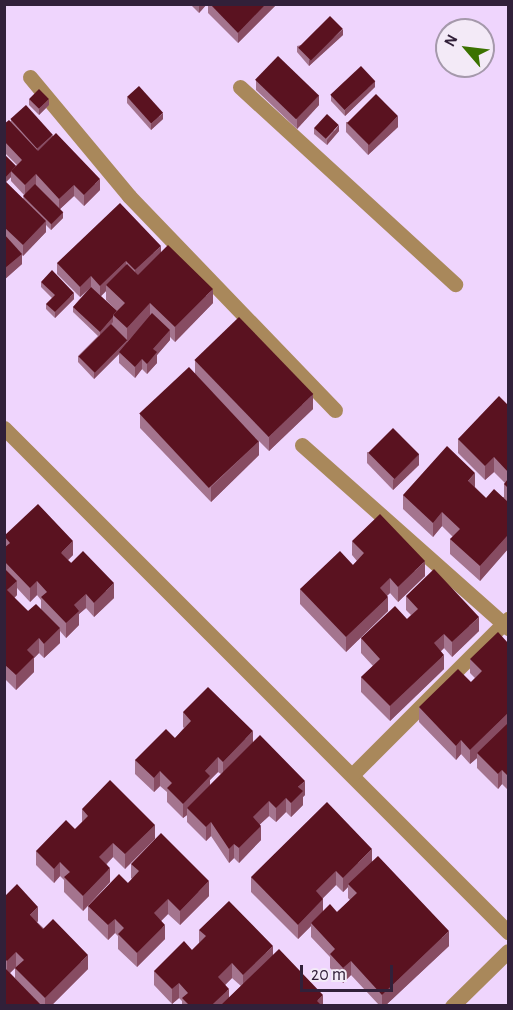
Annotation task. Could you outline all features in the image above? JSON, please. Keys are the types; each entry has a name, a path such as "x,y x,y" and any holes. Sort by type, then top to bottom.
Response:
{"street":[{"path":"30,77 129,196 335,410"},
{"path":"240,87 455,284"},
{"path":"4,428 354,773 508,932"},
{"path":"302,445 507,624 354,773"},
{"path":"452,1005 508,951"}],"building":[{"path":"210,4 266,4 238,33"},
{"path":"330,16 343,29 311,61 298,48"},
{"path":"278,56 319,96 296,119 255,80"},
{"path":"361,66 375,81 345,110 330,95"},
{"path":"139,86 163,113 151,123 127,97"},
{"path":"39,89 49,99 39,109 29,99"},
{"path":"376,94 398,116 369,145 347,123"},
{"path":"26,105 53,135 37,149 10,119"},
{"path":"327,114 339,125 326,139 314,128"},
{"path":"9,120 38,151 56,133 100,179 84,195 74,185 59,199 36,174 25,185 11,171 22,160 4,141 4,124"},
{"path":"4,154 16,166 5,178 4,178"},
{"path":"4,180 46,221 23,245 4,227"},
{"path":"35,184 63,212 51,224 23,196"},
{"path":"120,203 161,246 135,270 126,261 100,286 91,276 80,287 57,263"},
{"path":"4,234 22,254 4,269"},
{"path":"168,245 213,289 175,327 150,303 127,328 113,315 125,303 106,285 127,264 138,275"},
{"path":"52,270 74,293 55,312 46,304 55,295 41,282"},
{"path":"91,287 117,311 100,332 73,307"},
{"path":"152,313 170,330 153,349 157,352 147,364 142,359 135,367 119,352"},
{"path":"239,317 313,394 269,437 194,360"},
{"path":"111,324 127,340 95,373 78,357"},
{"path":"189,367 259,442 209,488 139,413"},
{"path":"499,396 508,405 508,472 494,457 485,466 458,439"},
{"path":"393,428 419,454 394,479 368,453"},
{"path":"447,446 475,473 468,481 486,498 494,489 508,502 508,535 480,566 450,539 460,529 442,512 433,523 403,495"},
{"path":"38,504 73,541 61,553 71,563 83,551 114,583 94,603 86,594 74,605 79,611 66,623 41,597 47,592 37,581 30,588 4,561 4,548 10,543 4,536"},
{"path":"380,514 425,561 398,587 390,578 380,588 388,597 346,637 300,589 340,551 353,565 364,553 352,541"},
{"path":"4,568 17,581 7,590 28,611 36,604 60,628 44,644 39,638 27,650 34,657 16,675 4,664"},
{"path":"434,569 479,617 452,642 444,634 434,643 444,655 390,706 361,677 380,659 361,638 395,606 407,619 418,609 406,596"},
{"path":"498,632 508,643 508,713 470,750 461,740 456,746 419,707 458,669 471,682 482,671 470,659"},
{"path":"208,687 253,731 223,762 218,757 205,771 210,776 183,804 167,788 172,783 160,771 154,778 135,760 166,729 175,738 191,721 183,712"},
{"path":"507,724 508,776 502,770 498,774 477,753"},
{"path":"260,735 305,781 298,787 303,791 291,803 286,798 276,808 269,801 253,817 261,826 239,848 234,844 229,849 211,822 206,827 187,808"},
{"path":"110,780 155,825 125,854 113,843 99,857 110,868 83,896 64,877 70,872 60,862 54,869 36,851 66,820 75,829 88,816 82,809"},
{"path":"327,802 372,849 343,878 336,871 316,891 323,899 298,925 251,877"},
{"path":"161,833 209,881 180,911 168,899 154,913 165,925 137,953 118,934 124,928 115,919 108,925 88,906 119,874 128,883 139,871 131,864"},
{"path":"378,856 449,931 382,995 351,961 343,968 330,954 335,949 311,923 330,904 337,912 357,893 348,884"},
{"path":"17,884 38,907 30,915 43,929 53,919 88,955 45,998 15,968 24,960 16,952 7,961 4,958 4,897"},
{"path":"229,901 273,946 243,975 232,963 218,977 229,989 212,1005 189,1005 182,998 188,993 179,983 172,989 154,971 184,941 192,950 206,936 199,930"},
{"path":"279,949 323,995 317,1001 321,1005 221,1005"},
{"path":"4,967 41,1005 4,1005"}]}
